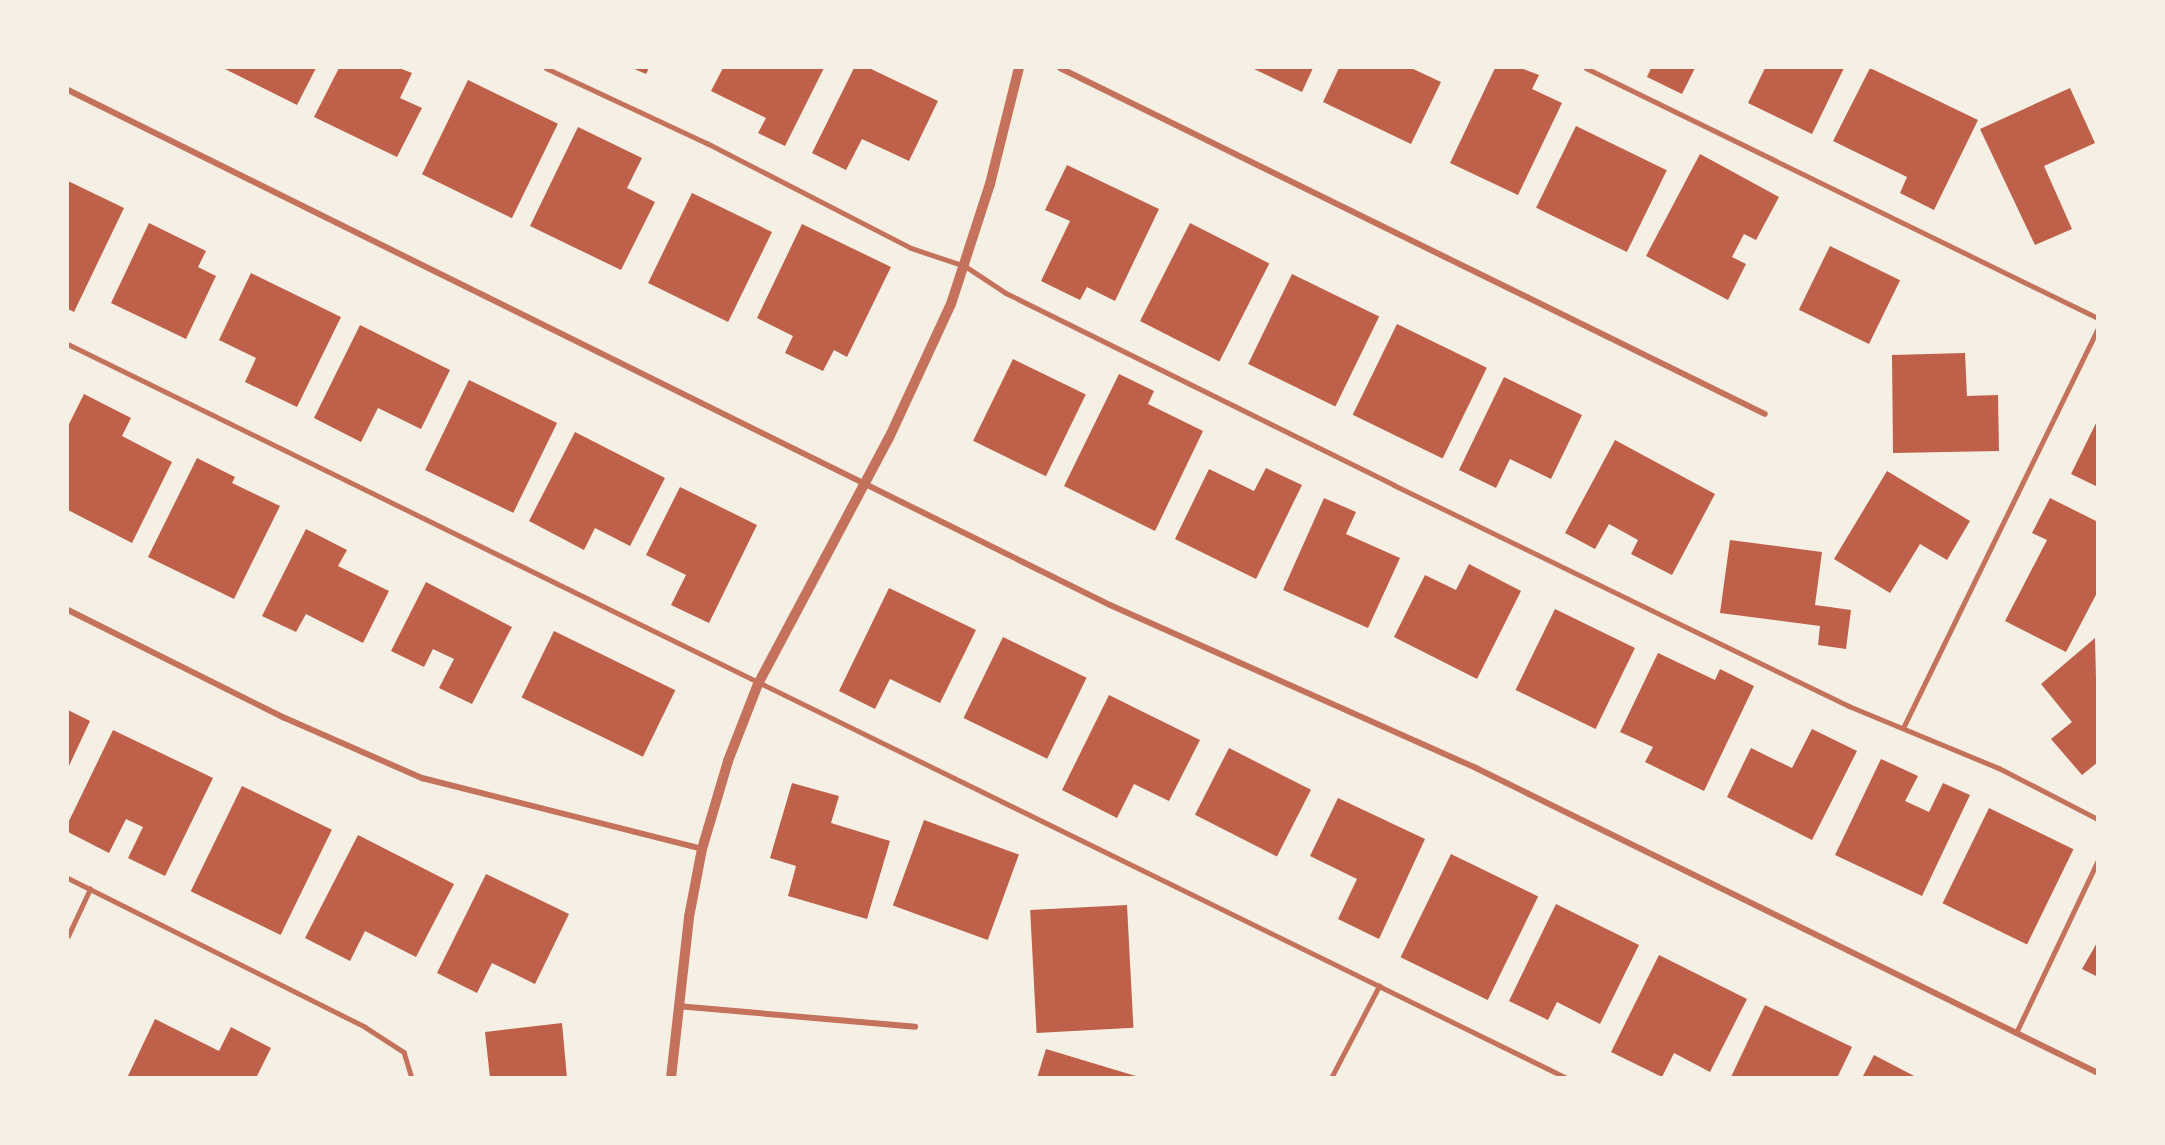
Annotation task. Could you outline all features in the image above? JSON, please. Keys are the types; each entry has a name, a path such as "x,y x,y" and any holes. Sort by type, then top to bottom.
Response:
{"street":[{"path":"671,1077 677,1006 702,849 728,761 758,684 933,348 965,266 1019,68"},
{"path":"1060,68 1765,414"},
{"path":"68,90 1110,605 1476,768 2097,1073"},
{"path":"68,610 285,718 422,778 702,849"},
{"path":"677,1006 915,1027"}],"lane":[{"path":"546,68 707,143 911,248 965,266 1006,293 1383,480 1849,706 1904,726 2000,768 2097,819"},
{"path":"1586,68 2097,318"},
{"path":"1904,726 2097,328"},
{"path":"68,344 758,684 1567,1077"},
{"path":"2016,1033 2097,860"},
{"path":"68,878 365,1027 404,1052 412,1077"},
{"path":"68,936 90,889"},
{"path":"1331,1077 1379,986"}],"building":[{"path":"223,68 316,68 297,105"},
{"path":"339,68 399,68 412,73 400,98 422,108 397,157 314,117"},
{"path":"632,68 649,68 646,74"},
{"path":"723,68 824,68 785,146 758,133 766,118 711,91"},
{"path":"854,68 869,68 938,101 909,161 862,139 846,170 812,153"},
{"path":"1252,68 1313,68 1302,92"},
{"path":"1339,68 1411,68 1441,82 1411,144 1323,102"},
{"path":"1495,68 1521,68 1539,75 1532,89 1562,103 1518,195 1450,163"},
{"path":"1651,68 1695,68 1682,94 1647,77"},
{"path":"1765,68 1844,68 1812,134 1748,103"},
{"path":"1870,68 1978,120 1934,210 1900,193 1907,177 1833,141"},
{"path":"468,80 558,124 512,218 422,174"},
{"path":"2070,88 2095,143 2044,166 2072,229 2035,245 1980,129"},
{"path":"1576,126 1667,170 1627,252 1536,208"},
{"path":"578,127 642,158 627,188 655,202 621,270 530,226"},
{"path":"1700,154 1779,197 1756,240 1744,234 1732,257 1746,264 1728,300 1646,256"},
{"path":"1067,165 1159,209 1115,301 1087,287 1080,300 1041,281 1070,221 1045,210"},
{"path":"68,181 124,208 74,312 68,309"},
{"path":"692,193 772,232 728,322 648,283"},
{"path":"149,223 206,251 198,267 216,276 186,339 111,303"},
{"path":"1190,223 1269,263 1219,361 1140,321"},
{"path":"802,224 891,267 847,357 834,350 823,371 785,353 793,336 757,318"},
{"path":"1830,246 1900,280 1869,344 1799,310"},
{"path":"251,273 341,317 297,407 245,382 256,358 219,340"},
{"path":"1292,274 1379,317 1335,406 1248,364"},
{"path":"1397,324 1487,368 1443,459 1353,415"},
{"path":"360,325 450,370 421,429 378,408 361,442 314,418"},
{"path":"1965,353 1967,396 1998,395 1999,451 1893,453 1892,355"},
{"path":"1013,359 1086,395 1046,476 973,441"},
{"path":"1119,374 1154,391 1148,404 1203,431 1155,531 1064,486"},
{"path":"1504,377 1582,415 1551,479 1510,459 1496,488 1459,470"},
{"path":"469,380 557,423 513,513 425,470"},
{"path":"84,394 131,418 122,436 172,462 132,543 68,510 68,426"},
{"path":"2098,419 2098,487 2071,474"},
{"path":"575,432 665,478 630,546 595,528 584,550 529,521"},
{"path":"1615,440 1715,494 1672,575 1631,554 1638,540 1609,524 1595,549 1565,533"},
{"path":"197,458 235,477 232,483 280,506 234,599 148,557"},
{"path":"1266,468 1302,485 1256,579 1175,539 1209,469 1254,491"},
{"path":"1887,471 1970,521 1947,560 1920,544 1890,593 1834,559"},
{"path":"680,487 757,525 709,623 671,605 686,575 646,555"},
{"path":"1324,498 1356,512 1346,534 1400,558 1368,628 1283,590"},
{"path":"2050,498 2098,522 2098,591 2066,652 2005,621 2047,540 2032,533"},
{"path":"306,529 347,550 338,566 389,591 363,643 306,614 296,632 262,616"},
{"path":"1730,540 1822,552 1815,605 1851,610 1846,649 1818,645 1820,626 1720,613"},
{"path":"1469,564 1521,591 1477,679 1394,637 1425,575 1456,590"},
{"path":"426,582 512,627 472,704 439,688 454,659 433,649 424,667 391,651"},
{"path":"889,588 976,630 940,703 890,679 875,709 839,691"},
{"path":"1555,609 1635,648 1596,729 1516,690"},
{"path":"554,631 675,690 643,757 522,698"},
{"path":"1003,637 1087,678 1047,759 964,718"},
{"path":"2095,638 2098,762 2082,775 2051,739 2072,722 2041,684"},
{"path":"1658,653 1715,680 1720,669 1754,686 1704,791 1645,762 1653,747 1620,732"},
{"path":"1109,695 1200,740 1169,801 1134,784 1117,818 1062,790"},
{"path":"68,710 90,721 68,768"},
{"path":"1812,729 1857,751 1812,840 1727,797 1751,748 1792,768"},
{"path":"113,730 213,778 165,876 128,858 143,827 126,819 109,853 68,832 68,823"},
{"path":"1229,748 1311,790 1277,857 1195,815"},
{"path":"1881,759 1918,776 1905,801 1929,812 1943,783 1970,795 1922,896 1835,855"},
{"path":"792,783 839,796 831,823 890,841 867,919 788,896 796,866 770,858"},
{"path":"242,786 332,830 281,935 191,891"},
{"path":"1338,798 1425,839 1379,939 1338,919 1357,879 1310,856"},
{"path":"1989,808 2073,849 2027,944 1943,903"},
{"path":"924,820 1019,855 988,940 893,906"},
{"path":"358,835 454,884 416,957 365,931 350,961 305,938"},
{"path":"1451,854 1538,897 1488,1000 1401,957"},
{"path":"486,874 569,914 535,984 492,963 477,993 437,973"},
{"path":"1556,904 1639,945 1600,1024 1557,1002 1548,1020 1509,1001"},
{"path":"1127,905 1133,1028 1037,1033 1030,910"},
{"path":"2098,941 2098,977 2082,969"},
{"path":"1659,955 1747,999 1710,1072 1674,1053 1662,1077 1611,1052"},
{"path":"1765,1005 1852,1047 1837,1078 1731,1077"},
{"path":"155,1019 219,1051 231,1027 271,1048 256,1078 127,1078"},
{"path":"562,1023 567,1078 490,1078 485,1032"},
{"path":"1046,1049 1139,1077 1139,1078 1037,1078"},
{"path":"1874,1055 1918,1078 1862,1078"}]}
